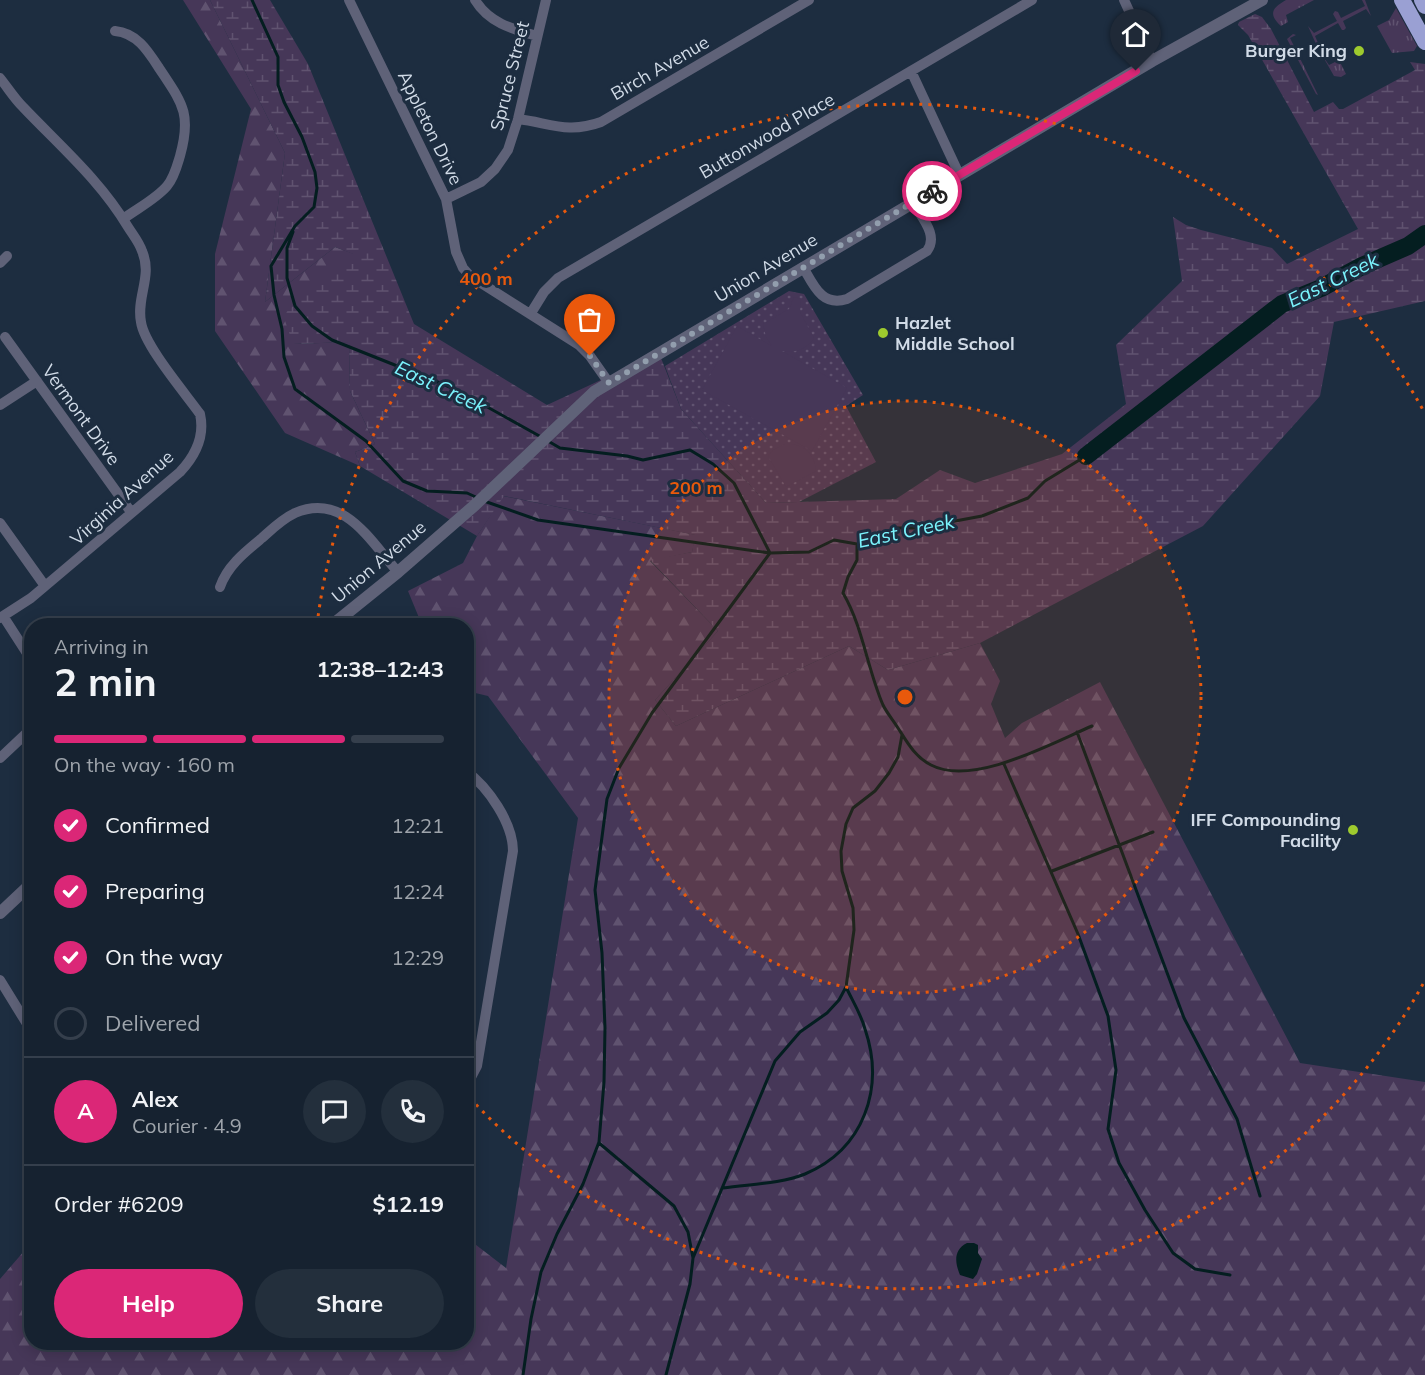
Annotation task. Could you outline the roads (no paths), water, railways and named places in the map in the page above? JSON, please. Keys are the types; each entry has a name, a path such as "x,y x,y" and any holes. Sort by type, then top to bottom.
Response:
{"highway":[{"path":"1402,0 1425,42"},
{"path":"1422,0 1425,6"}],"street":[{"name":"Appleton Drive","path":"349,0 446,199 456,252 463,268 470,276 579,345 590,356 609,383"},
{"path":"475,0 484,12 499,24 537,36"},
{"name":"Spruce Street","path":"446,199 481,182 495,169 508,150 518,119 546,0"},
{"name":"Birch Avenue","path":"518,119 574,129 586,128 601,122 809,0"},
{"name":"Buttonwood Place","path":"531,313 544,292 558,278 1032,0"},
{"path":"1124,0 1152,61"},
{"name":"Union Avenue","path":"341,618 475,505 594,392 959,174 1152,61 1262,0"},
{"path":"115,31 133,36 146,49 180,101 186,125 177,166 168,185 123,219"},
{"path":"911,71 959,174"},
{"name":"Virginia Avenue","path":"1,83 92,177 142,249 147,274 140,309 141,327 149,344 200,414 202,423 199,441 184,467 31,598 2,617"},
{"path":"803,267 816,289 826,300 840,302 857,293 927,251 931,246 931,235 913,202"},
{"name":"Vermont Drive","path":"4,337 131,512"},
{"path":"0,405 37,381"},
{"path":"220,586 223,577 241,555 284,520 294,514 316,508 335,511 355,522 398,572"},
{"path":"0,523 45,586"},
{"path":"2,617 24,649"},
{"path":"0,758 24,736"},
{"path":"474,778 503,815 513,840 477,1066 474,1072"},
{"path":"0,913 24,890"},
{"path":"0,980 24,1019"}],"waterway":[{"name":"East Creek","path":"252,0 278,57 278,85 284,102 302,137 315,172 317,188 314,207 295,226"},
{"path":"295,226 271,266 274,295 282,329 284,357 295,389 366,441 403,481 427,491 467,493 478,498"},
{"name":"East Creek","path":"293,232 287,248 287,278 295,306 312,326 332,340 455,389 543,438"},
{"name":"East Creek","path":"1086,456 1282,304 1408,246 1425,234"},
{"name":"East Creek","path":"548,441 560,448 643,460 690,450 713,464 734,483 770,553 809,552 834,540 857,544 897,528 920,528 939,522 982,516 1028,498 1045,481 1086,456"},
{"path":"484,501 538,520 770,553 652,713 619,768 607,799 595,890 602,953 605,1028 604,1082 599,1142 583,1184 557,1234 541,1272 523,1375"},
{"path":"857,545 857,560 843,593 850,606 883,705 912,749 925,762 948,770 968,771 990,767 1035,752 1092,726"},
{"path":"1077,732 1184,1018 1237,1119 1260,1196"},
{"path":"693,1258 775,1061 800,1032 827,1013 839,1000 846,987 854,930 853,908 842,871 841,851 846,824 853,808 875,791 889,773 898,757 902,735"},
{"path":"1004,764 1078,934 1108,1016 1116,1070 1108,1129 1119,1163 1145,1210 1173,1253 1195,1269 1230,1275"},
{"path":"1052,871 1153,832"},
{"path":"723,1188 775,1182 805,1174 825,1163 842,1149 855,1133 865,1114 870,1094 871,1051 859,1013 846,987"},
{"path":"599,1143 674,1206 688,1232 693,1258 690,1284 666,1375"}],"place":[{"name":"Burger King","path":"1359,51"},
{"name":"Hazlet Middle School","path":"883,333"},
{"name":"IFF Compounding Facility","path":"1353,830"}]}
